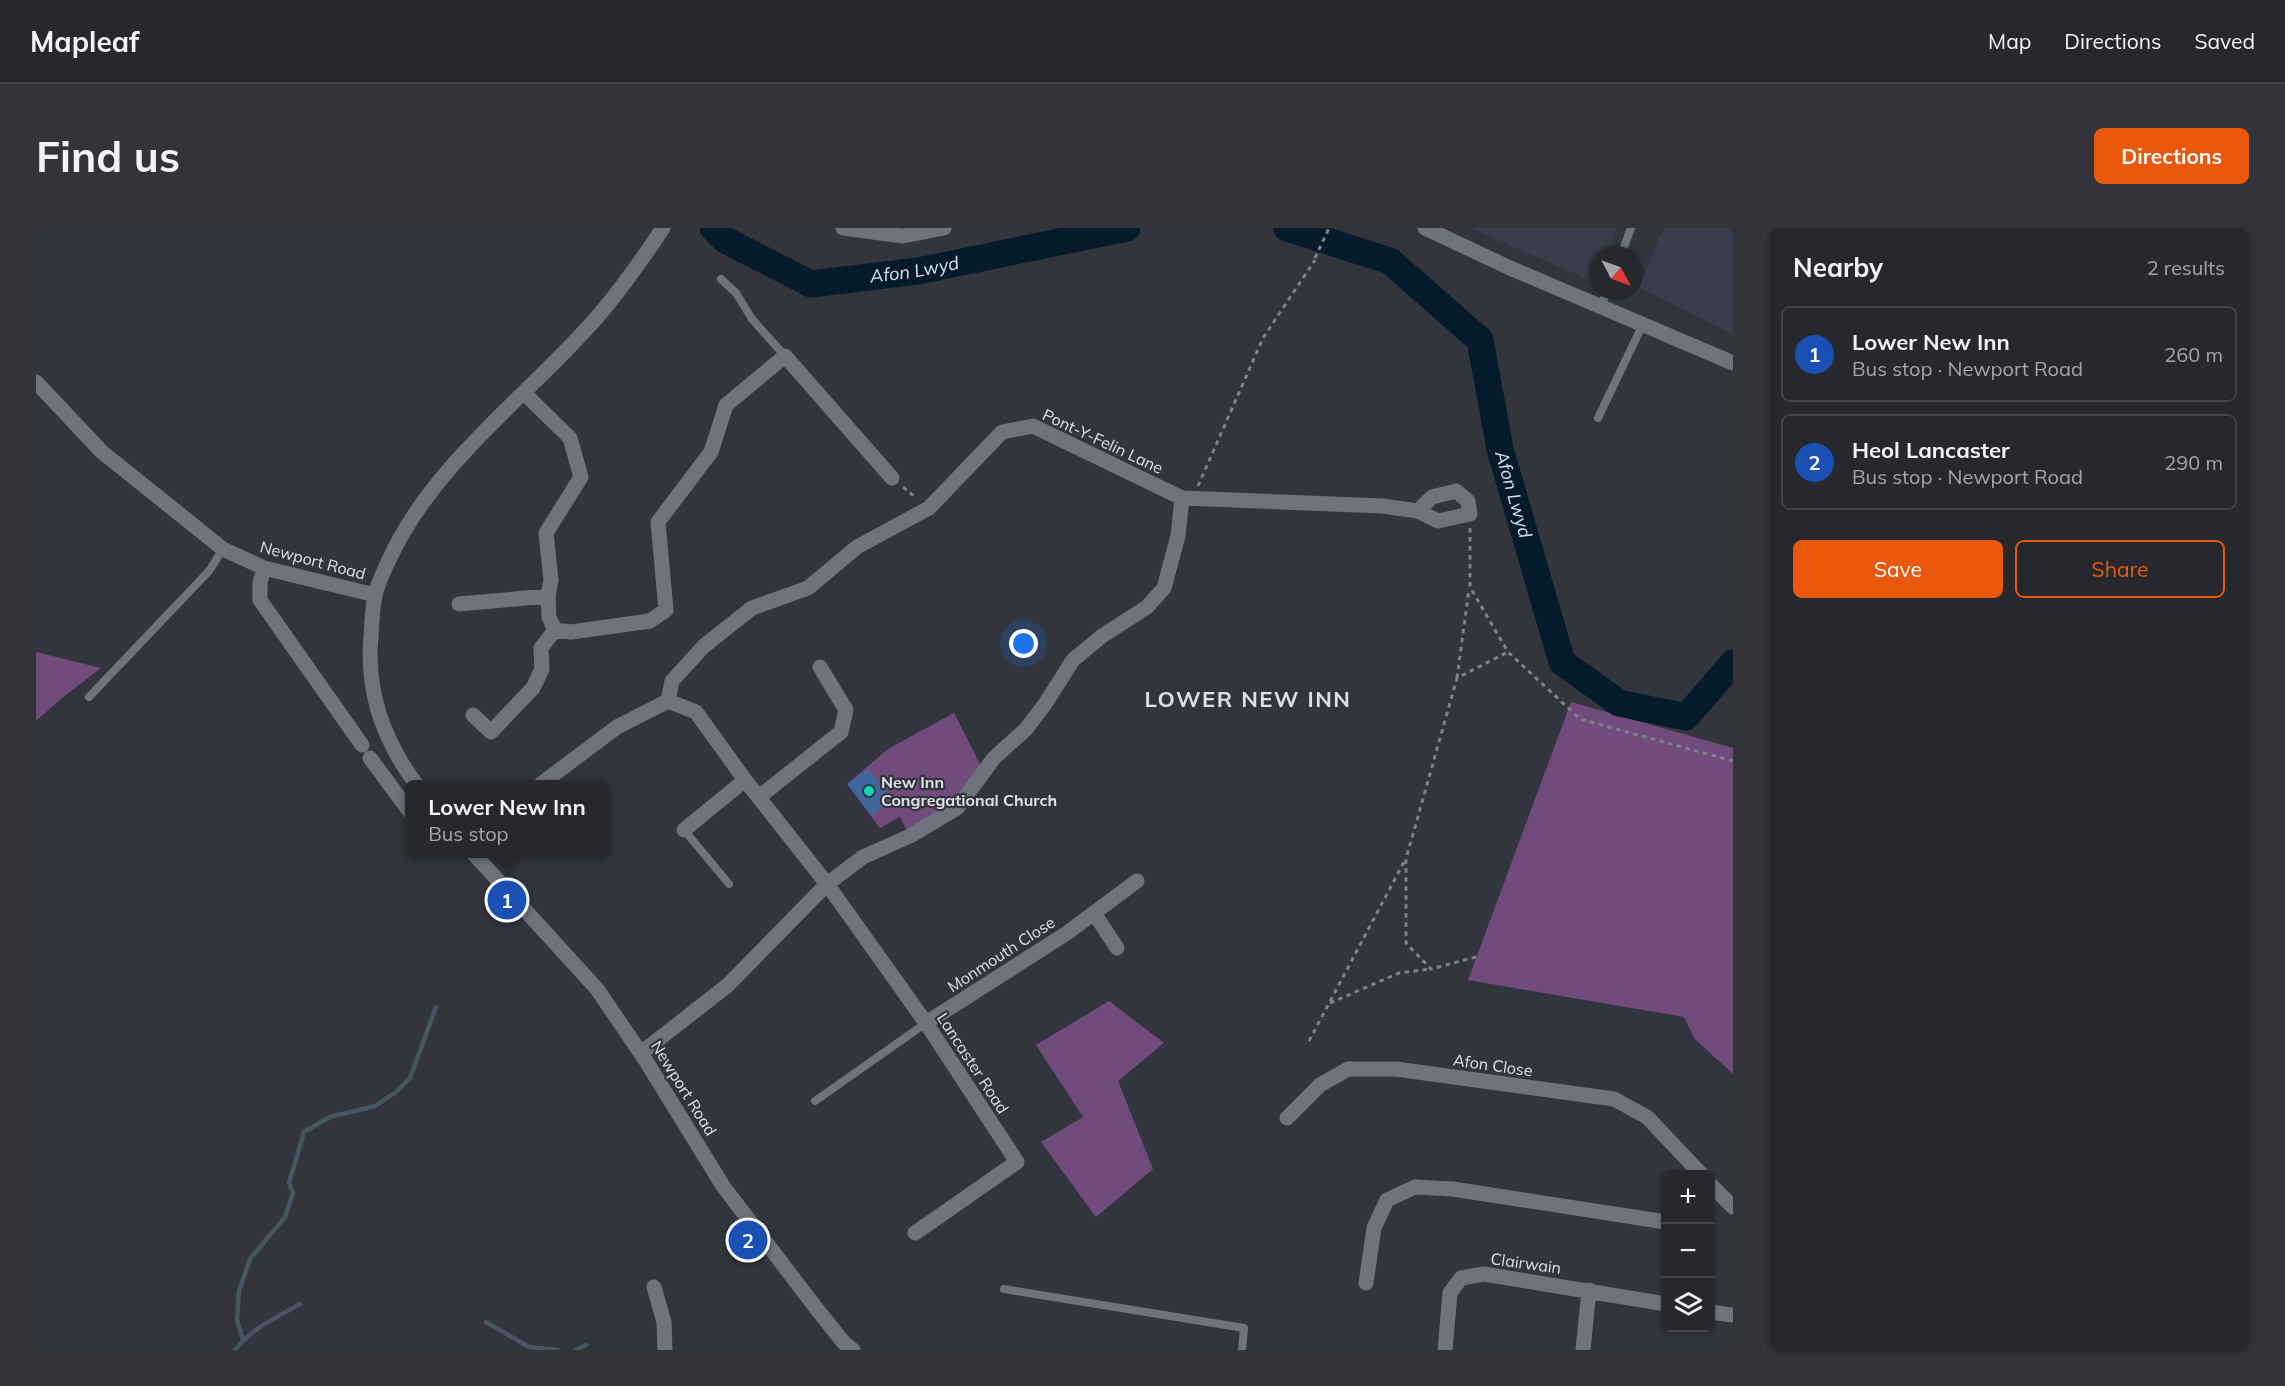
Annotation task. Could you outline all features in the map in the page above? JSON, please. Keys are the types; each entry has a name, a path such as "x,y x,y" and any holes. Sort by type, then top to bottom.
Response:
{"street":[{"path":"375,594 396,544 434,488 473,443 525,393 598,315 634,271 663,228"},
{"path":"843,228 903,236 944,228"},
{"path":"1425,228 1510,268 1733,363"},
{"path":"555,630 571,632 650,621 666,610 658,522 711,452 726,405 785,356 892,478"},
{"name":"Newport Road","path":"36,382 102,452 224,549 264,568 375,594 369,652 372,692 386,734 414,780"},
{"path":"525,393 570,438 581,477 546,533 551,580 548,596 549,618 555,630"},
{"name":"Pont-Y-Felin Lane","path":"668,701 672,681 704,646 752,608 808,588 857,547 929,508 975,457 1002,432 1033,426 1187,498 1382,506 1418,511 1438,521 1470,514"},
{"path":"1418,511 1432,497 1456,490 1468,501 1470,514"},
{"path":"641,1053 728,985 827,884 863,858 910,836 957,808 993,758 1032,721 1073,660 1102,636 1147,607 1164,588 1187,498"},
{"path":"264,568 260,583 260,600 405,805"},
{"path":"459,604 548,596"},
{"path":"473,715 490,732 526,696 533,688 542,669 541,648 555,630"},
{"path":"759,797 841,732 846,710 820,667"},
{"path":"546,780 617,728 668,701"},
{"name":"Lancaster Road","path":"668,701 696,712 745,780 827,884 926,1023 1017,1162 915,1233"},
{"path":"684,830 745,780"},
{"name":"Newport Road","path":"478,858 597,989 641,1053 723,1186 823,1317 844,1343 853,1350"},
{"name":"Monmouth Close","path":"926,1023 1067,933 1137,880"},
{"path":"1094,913 1118,948"},
{"name":"Afon Close","path":"1287,1118 1320,1085 1348,1069 1396,1069 1614,1099 1647,1117 1687,1168"},
{"path":"1366,1283 1374,1228 1387,1200 1415,1187 1453,1189 1661,1221"},
{"path":"1715,1189 1733,1207"},
{"name":"Clairwain","path":"1445,1350 1450,1293 1461,1278 1484,1274 1661,1303"},
{"path":"654,1287 664,1322 665,1350"},
{"path":"1583,1350 1589,1290"},
{"path":"1715,1312 1733,1315"}],"lane":[{"path":"1624,246 1631,228"},
{"path":"721,279 735,293 752,320 785,356"},
{"path":"1601,306 1603,300"},
{"path":"1598,418 1643,324"},
{"path":"89,698 209,571 224,549"},
{"path":"684,830 729,884"},
{"path":"814,1101 926,1023"},
{"path":"1004,1289 1244,1328 1242,1350"}],"path":[{"path":"1187,498 1263,338 1315,259 1329,228"},
{"path":"892,478 929,508"},
{"path":"1309,1041 1406,859 1457,678 1470,587 1470,514"},
{"path":"1470,587 1508,652 1580,719 1733,761"},
{"path":"1457,678 1508,652"},
{"path":"1406,859 1406,943 1431,969"},
{"path":"1328,1004 1399,973 1431,969 1476,957"}],"shaded area":[{"path":"1471,228 1617,228 1611,246 1589,246 1589,280"},
{"path":"1664,228 1733,228 1733,334 1643,289 1643,278"},
{"path":"36,652 101,668 36,721"},
{"path":"1571,702 1733,748 1733,1074 1695,1039 1684,1017 1468,980"},
{"path":"954,713 984,772 957,808 910,836 900,817 880,828 847,784 888,749"},
{"path":"1109,1001 1164,1043 1118,1081 1153,1169 1096,1217 1041,1142 1083,1117 1036,1045"}],"building":[{"name":"New Inn Congregational Church","path":"868,769 892,798 872,816 847,784"}],"waterway":[{"name":"Afon Lwyd","path":"713,228 725,240 811,284 918,271 1127,228"},
{"name":"Afon Lwyd","path":"1287,228 1390,261 1480,340 1500,449 1562,662 1619,703 1686,717 1733,663"},
{"path":"243,1340 237,1320 239,1291 250,1259 285,1217 293,1193 289,1183 304,1132 330,1117 375,1106 396,1092 410,1078 436,1007"},
{"path":"235,1350 257,1330 300,1304"},
{"path":"486,1322 529,1347 558,1350"},
{"path":"576,1350 586,1345"}],"place":[{"name":"New Inn Congregational Church","path":"869,791"},
{"name":"Lower New Inn","path":"507,900"},
{"name":"Heol Lancaster","path":"748,1240"}],"district":[{"name":"LOWER NEW INN","path":"1248,699"}]}
